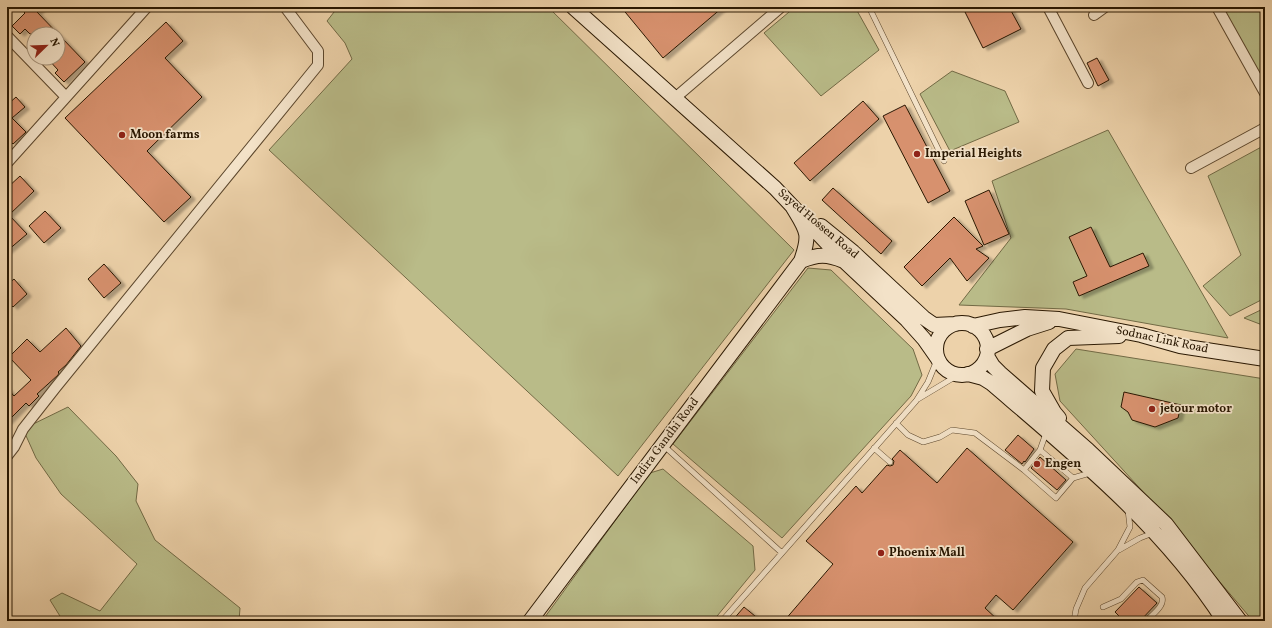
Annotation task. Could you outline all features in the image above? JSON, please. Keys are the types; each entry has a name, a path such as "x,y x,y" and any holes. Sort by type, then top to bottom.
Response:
{"main road":[{"path":"573,7 775,188"},
{"name":"Sayed Hossen Road","path":"775,188 844,261 907,320 924,339 938,359"},
{"name":"Sayed Hossen Road","path":"775,188 853,252 934,325 955,324"},
{"name":"Indira Gandhi Road","path":"530,621 801,261 806,246 807,235 792,206"},
{"path":"801,261 821,255 833,256 844,261"},
{"name":"Sodnac Link Road","path":"973,326 1000,320 1025,317 1059,318 1142,335 1180,346 1265,359"},
{"name":"Sodnac Link Road","path":"987,353 1027,328 1059,318"},
{"path":"1224,621 1194,579 1156,532 1047,431 991,383 983,378 963,375 946,370 938,359 936,351 937,342 941,334 947,328 955,324 964,324 973,326 981,332 986,340 987,353 993,366 1088,450 1166,524 1240,621"},
{"path":"1088,450 1054,412 1042,391 1043,368 1054,349 1068,338 1142,335"},
{"path":"963,375 980,368 987,353"}],"street":[{"path":"7,163 147,7"},
{"path":"7,456 14,447 23,429 56,387 318,65 318,51 285,7"},
{"path":"674,98 780,7"},
{"path":"1048,7 1088,83"},
{"path":"1094,15 1105,7"},
{"path":"1217,7 1265,93"},
{"path":"7,36 66,97"},
{"path":"1191,168 1265,128"},
{"path":"7,439 14,447"}],"lane":[{"path":"869,7 944,161"},
{"path":"722,621 916,401 928,382 938,359"},
{"path":"916,401 935,388 963,375"},
{"path":"896,423 908,435 922,442 940,437 952,430 975,433 1024,470 1056,498 1073,478 1092,472"},
{"path":"1024,470 1040,450 1047,431"},
{"path":"662,444 782,553"},
{"path":"874,448 890,462"},
{"path":"1040,450 1073,478"},
{"path":"1074,621 1076,609 1085,588 1118,550 1130,527 1127,505"},
{"path":"1118,550 1140,538 1156,532"},
{"path":"1103,606 1121,599 1137,582 1143,580 1162,597 1163,600 1162,604 1146,621"}],"green space":[{"path":"338,7 548,7 794,250 618,476 269,150 352,59 345,43 327,21"},
{"path":"795,7 855,7 879,50 821,96 764,33"},
{"path":"1217,7 1265,7 1265,93"},
{"path":"952,71 1005,91 1019,122 950,151 920,94"},
{"path":"1108,130 1228,338 1066,309 959,305 1011,238 992,181"},
{"path":"1265,145 1265,298 1230,316 1203,286 1241,255 1208,176"},
{"path":"808,268 831,270 913,349 922,375 911,396 782,538 673,444"},
{"path":"1265,308 1265,326 1244,318"},
{"path":"1076,349 1265,379 1265,621 1253,621 1146,495 1060,401 1055,374"},
{"path":"68,407 116,456 138,484 136,501 155,540 240,608 239,621 63,621 50,600 62,593 100,611 137,564 61,494 36,458 23,429"},
{"path":"663,469 753,546 755,570 713,621 542,621 650,473"}],"building":[{"path":"19,7 43,7 37,12 50,26 26,26 26,30 25,29 20,34 12,26 25,13"},
{"path":"621,7 723,7 663,58"},
{"path":"974,7 1009,7 1021,29 983,48 965,12"},
{"name":"Moon farms","path":"166,22 183,41 165,58 202,97 147,151 191,197 164,222 65,118"},
{"path":"66,42 85,62 64,82 55,73 58,70 54,66 66,66"},
{"path":"1097,58 1109,80 1098,86 1087,63"},
{"path":"16,97 25,107 12,118 26,132 13,144 7,138 7,105"},
{"path":"863,101 879,119 810,181 794,163"},
{"name":"Imperial Heights","path":"905,105 950,191 928,203 883,116"},
{"path":"20,176 34,191 9,215 27,234 7,251 7,188"},
{"path":"833,188 892,241 881,254 822,200"},
{"path":"989,190 1009,234 984,245 965,201"},
{"path":"45,211 61,228 44,243 29,226"},
{"path":"954,217 983,246 976,249 989,258 967,281 950,258 922,286 904,267"},
{"path":"1091,227 1110,267 1143,253 1149,266 1079,296 1073,282 1087,276 1069,237"},
{"path":"104,264 121,283 104,298 88,279"},
{"path":"14,279 27,294 13,307 7,301 7,285"},
{"path":"66,328 81,346 66,365 58,372 58,375 37,394 39,396 29,406 26,403 7,422 7,388 14,396 31,380 9,357 27,339 40,352"},
{"name":"jetour motor","path":"1124,392 1181,405 1178,418 1155,427 1132,420 1128,412 1121,407"},
{"path":"1018,435 1034,449 1022,464 1005,450"},
{"path":"967,448 1073,542 1013,610 996,595 985,608 999,621 784,621 833,564 806,541 856,486 862,493 887,465 893,465 894,461 892,459 900,450 937,483"},
{"path":"1040,457 1066,480 1057,490 1031,468"},
{"path":"1139,587 1157,603 1140,621 1114,621 1119,616 1115,612"},
{"path":"744,607 761,621 732,621"}],"place":[{"name":"Moon farms","path":"122,135"},
{"name":"Imperial Heights","path":"917,154"},
{"name":"jetour motor","path":"1152,409"},
{"name":"Engen","path":"1037,464"},
{"name":"Phoenix Mall","path":"881,553"}]}
